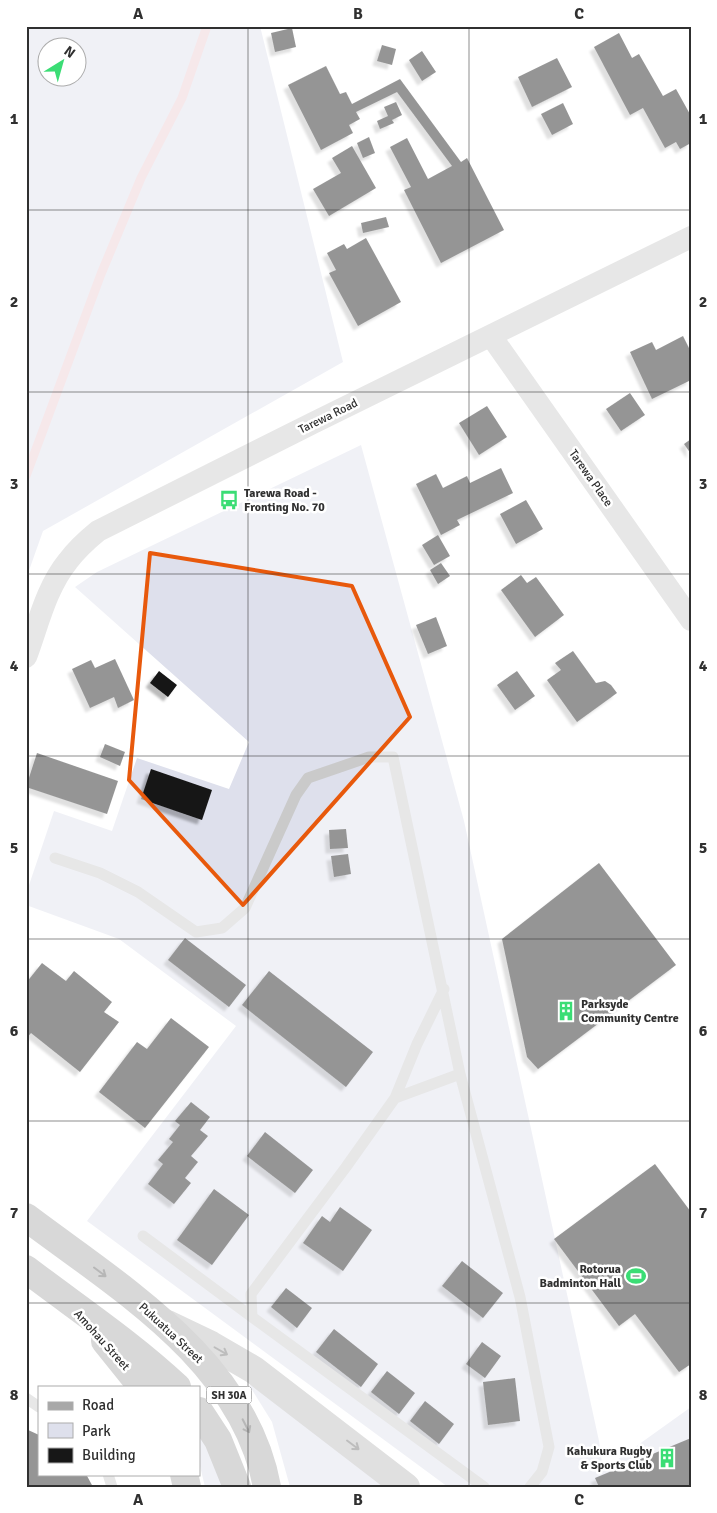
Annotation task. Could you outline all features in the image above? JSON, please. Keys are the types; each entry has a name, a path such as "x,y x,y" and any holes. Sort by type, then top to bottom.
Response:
{"main road":[{"name":"Pukuatua Street","path":"26,1217 132,1296 162,1321 194,1352 234,1403 252,1436 266,1487"},
{"path":"26,1269 120,1337 149,1360 176,1386"},
{"name":"Amohau Street","path":"60,1295 100,1335 141,1386"},
{"path":"162,1321 254,1370 406,1487"},
{"path":"200,1413 218,1440 237,1487"}],"street":[{"name":"Tarewa Road","path":"26,657 47,598 66,562 80,546 98,531 691,237"},
{"name":"Tarewa Place","path":"491,336 691,620"}],"lane":[{"path":"55,858 100,873 138,892 196,932 222,928 245,908 296,795 308,778 369,757 393,756 444,989 460,1074 520,1297 549,1446 542,1472 530,1487"},
{"path":"252,1317 251,1294 395,1098 417,1044 444,989"},
{"path":"395,1098 460,1074"},
{"path":"143,1236 484,1487"},
{"path":"26,1398 38,1406"}],"highlighted area":[{"path":"150,553 352,586 410,717 243,905 129,780"}],"green space":[{"path":"26,26 260,26 343,362 43,531 26,579"},
{"path":"361,445 464,821 599,1441 603,1470 691,1407 691,1487 448,1487 87,1221 236,1026 119,939 26,905 26,894 54,811 112,831 137,758 229,789 249,742 75,587 97,572"},
{"path":"249,1385 256,1386 386,1487 290,1487 272,1422"},
{"path":"200,1432 205,1438 223,1487 205,1487 200,1466"}],"building":[{"path":"292,28 296,47 275,52 271,33"},
{"path":"619,33 632,58 639,54 663,96 676,89 691,116 691,143 680,149 676,142 665,148 643,108 630,115 594,47"},
{"path":"382,45 396,49 392,65 377,61"},
{"path":"422,51 436,72 422,81 409,60"},
{"path":"557,58 572,87 532,107 518,77"},
{"path":"326,66 340,94 346,92 352,104 400,79 461,162 467,158 504,230 441,263 404,190 411,187 390,147 407,138 428,179 452,166 397,92 356,112 360,119 349,125 353,133 321,150 288,85"},
{"path":"396,102 402,115 392,120 394,123 380,129 377,121 388,116 384,107"},
{"path":"563,103 573,124 552,135 541,114"},
{"path":"369,137 375,153 363,158 357,143"},
{"path":"352,146 376,188 329,216 313,189 341,173 332,158"},
{"path":"386,217 389,227 363,233 361,223"},
{"path":"366,238 401,302 358,326 329,273 336,270 327,253 344,244 347,249"},
{"path":"683,336 691,352 691,380 652,399 630,352 652,342 656,350"},
{"path":"630,393 645,415 621,431 606,409"},
{"path":"487,406 507,437 479,455 459,423"},
{"path":"691,439 691,454 684,444"},
{"path":"501,468 513,493 457,520 460,525 441,535 416,484 436,474 443,488 467,476 470,483"},
{"path":"526,500 543,529 516,544 500,514"},
{"path":"438,535 450,556 434,565 422,545"},
{"path":"441,563 450,576 438,584 430,570"},
{"path":"521,575 527,583 536,577 564,615 535,637 501,590"},
{"path":"436,617 447,646 428,654 416,625"},
{"path":"573,651 596,683 605,681 617,693 577,722 547,680 561,670 555,663"},
{"path":"115,659 134,700 118,708 114,697 90,708 72,669 91,660 95,668"},
{"path":"159,671 177,685 168,697 150,683"},
{"path":"517,671 535,696 515,710 497,685"},
{"path":"105,744 125,752 120,766 100,757"},
{"path":"37,753 118,781 107,814 26,787"},
{"path":"151,769 212,790 202,820 141,799"},
{"path":"346,829 348,848 330,849 329,830"},
{"path":"348,854 351,874 334,877 331,856"},
{"name":"Parksyde Community Centre","path":"599,863 676,965 538,1069 527,1057 502,939"},
{"path":"185,938 246,985 229,1007 168,960"},
{"path":"42,963 66,981 74,971 112,1002 104,1012 119,1022 80,1072 31,1033 26,1039 26,983"},
{"path":"269,971 373,1052 346,1087 242,1005"},
{"path":"171,1018 209,1047 145,1128 99,1092 137,1042 147,1049"},
{"path":"191,1102 210,1117 200,1130 208,1136 191,1156 198,1162 185,1178 191,1183 174,1204 148,1184 163,1164 158,1160 173,1142 169,1139 180,1125 175,1121"},
{"path":"265,1132 313,1170 295,1193 247,1156"},
{"name":"Rotorua Badminton Hall","path":"655,1164 691,1212 691,1364 679,1372 635,1314 619,1326 554,1239"},
{"path":"214,1189 249,1215 212,1265 177,1240"},
{"path":"340,1207 372,1230 343,1271 303,1243 322,1216 330,1222"},
{"path":"462,1261 503,1293 483,1318 442,1286"},
{"path":"286,1288 312,1308 297,1328 271,1307"},
{"path":"334,1329 378,1364 361,1387 316,1352"},
{"path":"482,1342 501,1356 485,1378 466,1364"},
{"path":"387,1371 415,1393 399,1414 371,1392"},
{"path":"515,1378 520,1421 488,1425 483,1382"},
{"path":"425,1401 454,1424 439,1444 410,1421"},
{"path":"26,1429 38,1435 38,1476 87,1476 93,1487 26,1487"},
{"name":"Kahukura Rugby & Sports Club","path":"691,1438 691,1487 599,1487 595,1478"}],"waterway":[{"path":"26,476 101,274 141,178 182,98 207,26"}],"place":[{"name":"Tarewa Road - Fronting No. 70","path":"229,500"},
{"name":"Parksyde Community Centre","path":"566,1011"},
{"name":"Rotorua Badminton Hall","path":"636,1276"},
{"name":"Kahukura Rugby & Sports Club","path":"667,1458"}]}
